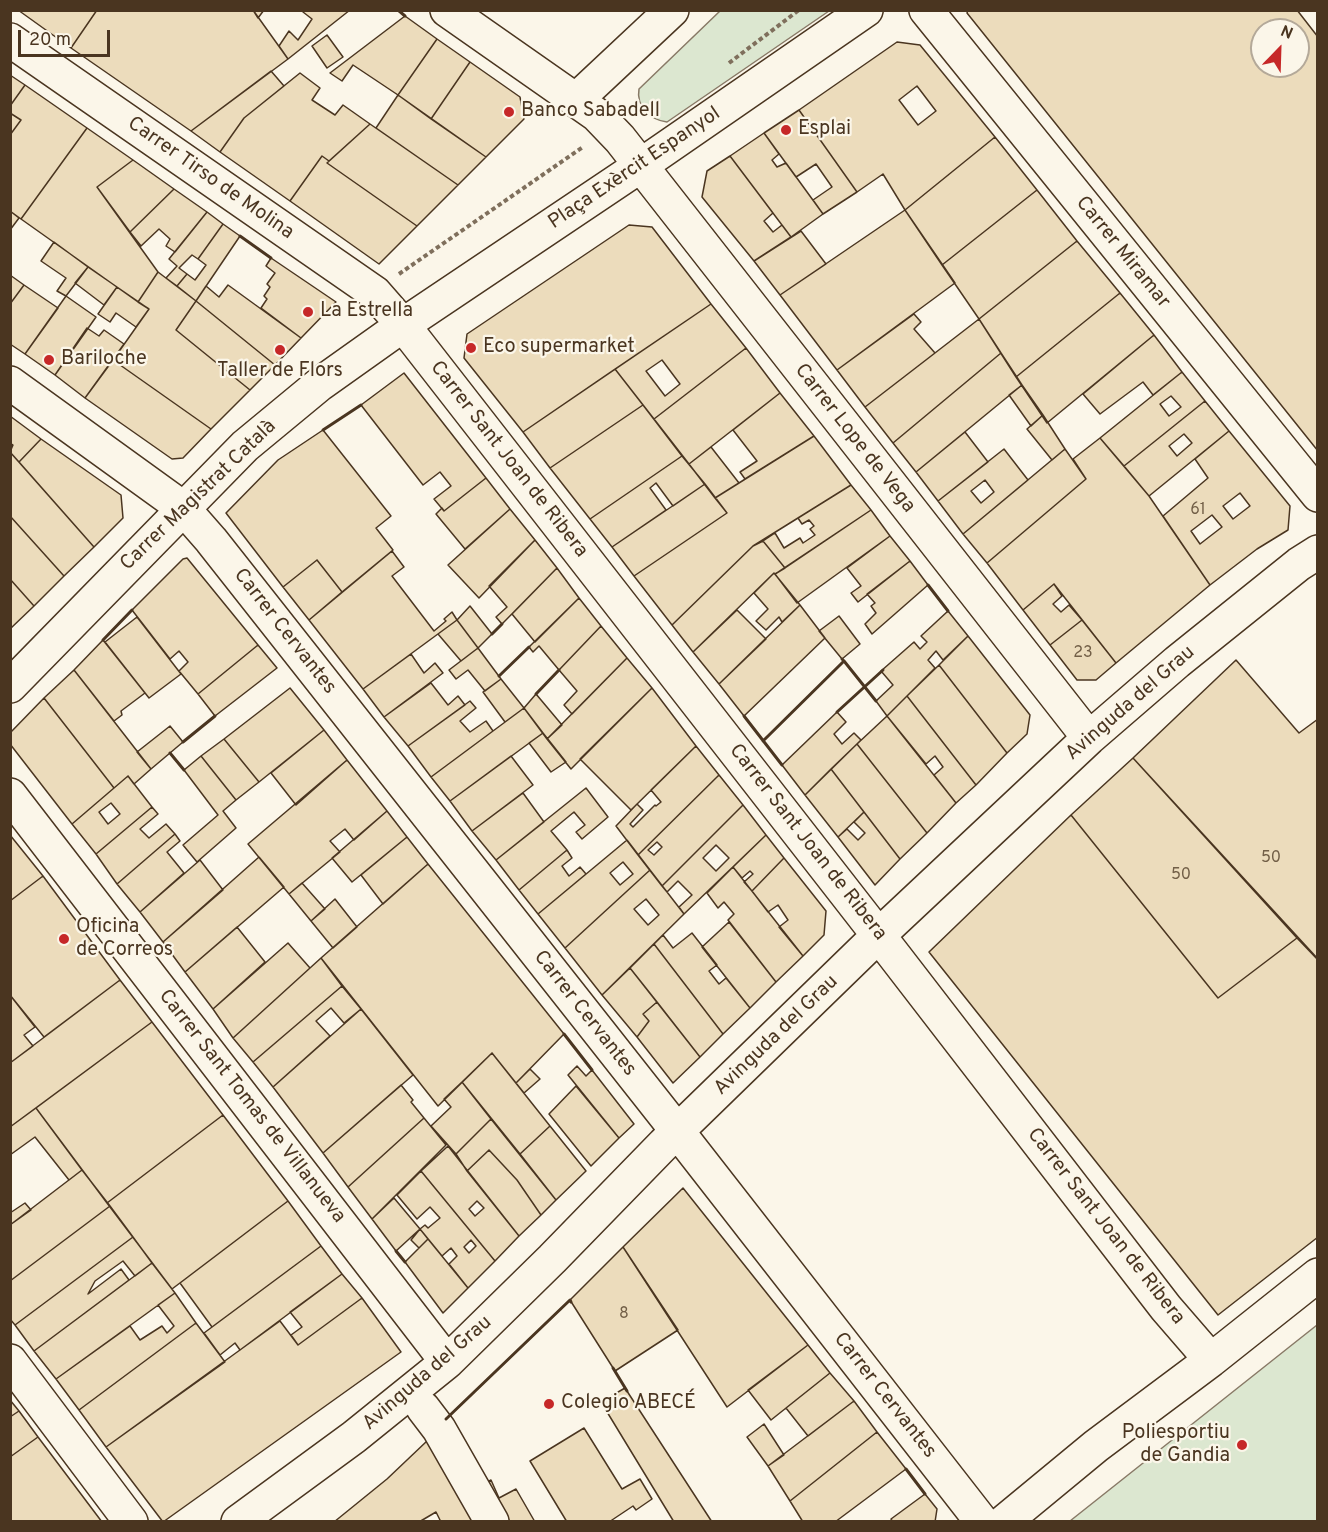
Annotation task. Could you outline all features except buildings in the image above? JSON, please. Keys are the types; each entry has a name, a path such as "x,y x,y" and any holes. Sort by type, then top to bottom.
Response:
{"street":[{"name":"Carrer Lope de Vega","path":"447,10 597,115 620,139 1089,738"},
{"path":"576,100 672,10"},
{"name":"Plaça Exèrcit Espanyol","path":"403,325 640,166 866,10"},
{"name":"Carrer Miramar","path":"926,10 1317,495"},
{"name":"Carrer Tirso de Molina","path":"10,40 368,288 403,325"},
{"name":"Carrer Magistrat Català","path":"10,686 245,446 320,384 403,325"},
{"name":"Carrer Sant Joan de Ribera","path":"403,325 1166,1308 1211,1360"},
{"name":"Carrer Cervantes","path":"10,383 183,508 212,540 982,1521"},
{"name":"Avinguda del Grau","path":"238,1521 354,1437 447,1362 664,1143 1089,738 1177,662 1317,552"},
{"name":"Carrer Sant Tomas de Villanueva","path":"10,795 447,1362"},
{"path":"1004,1521 1096,1446 1211,1360 1317,1275"},
{"path":"10,1361 131,1521"},
{"path":"423,1408 439,1429 492,1521"}],"green space":[{"path":"720,11 829,11 667,122 650,115 642,106 639,89"},
{"name":"Poliesportiu de Gandia","path":"1317,1325 1317,1521 1070,1521"}],"wall":[{"path":"398,10 405,16"},
{"path":"240,236 271,258"},
{"path":"323,430 361,405"},
{"path":"928,585 948,611"},
{"path":"103,640 132,610"},
{"path":"492,634 502,624"},
{"path":"499,676 529,647"},
{"path":"763,741 844,661 842,659"},
{"path":"844,661 876,701"},
{"path":"536,694 559,670"},
{"path":"837,712 883,670"},
{"path":"183,742 215,716"},
{"path":"744,716 782,765"},
{"path":"170,753 184,770"},
{"path":"564,1034 592,1070"},
{"path":"396,1251 405,1262"},
{"path":"446,1419 570,1300 571,1302"},
{"path":"613,1368 627,1391"},
{"path":"906,1469 925,1494"}],"place":[{"name":"Banco Sabadell","path":"509,112"},
{"name":"Esplai","path":"786,130"},
{"name":"La Estrella","path":"308,312"},
{"name":"Eco supermarket","path":"471,348"},
{"name":"Taller de Flors","path":"280,350"},
{"name":"Bariloche","path":"49,360"},
{"name":"Oficina de Correos","path":"64,939"},
{"name":"Colegio ABECÉ","path":"549,1404"},
{"name":"Poliesportiu de Gandia","path":"1242,1445"}]}
